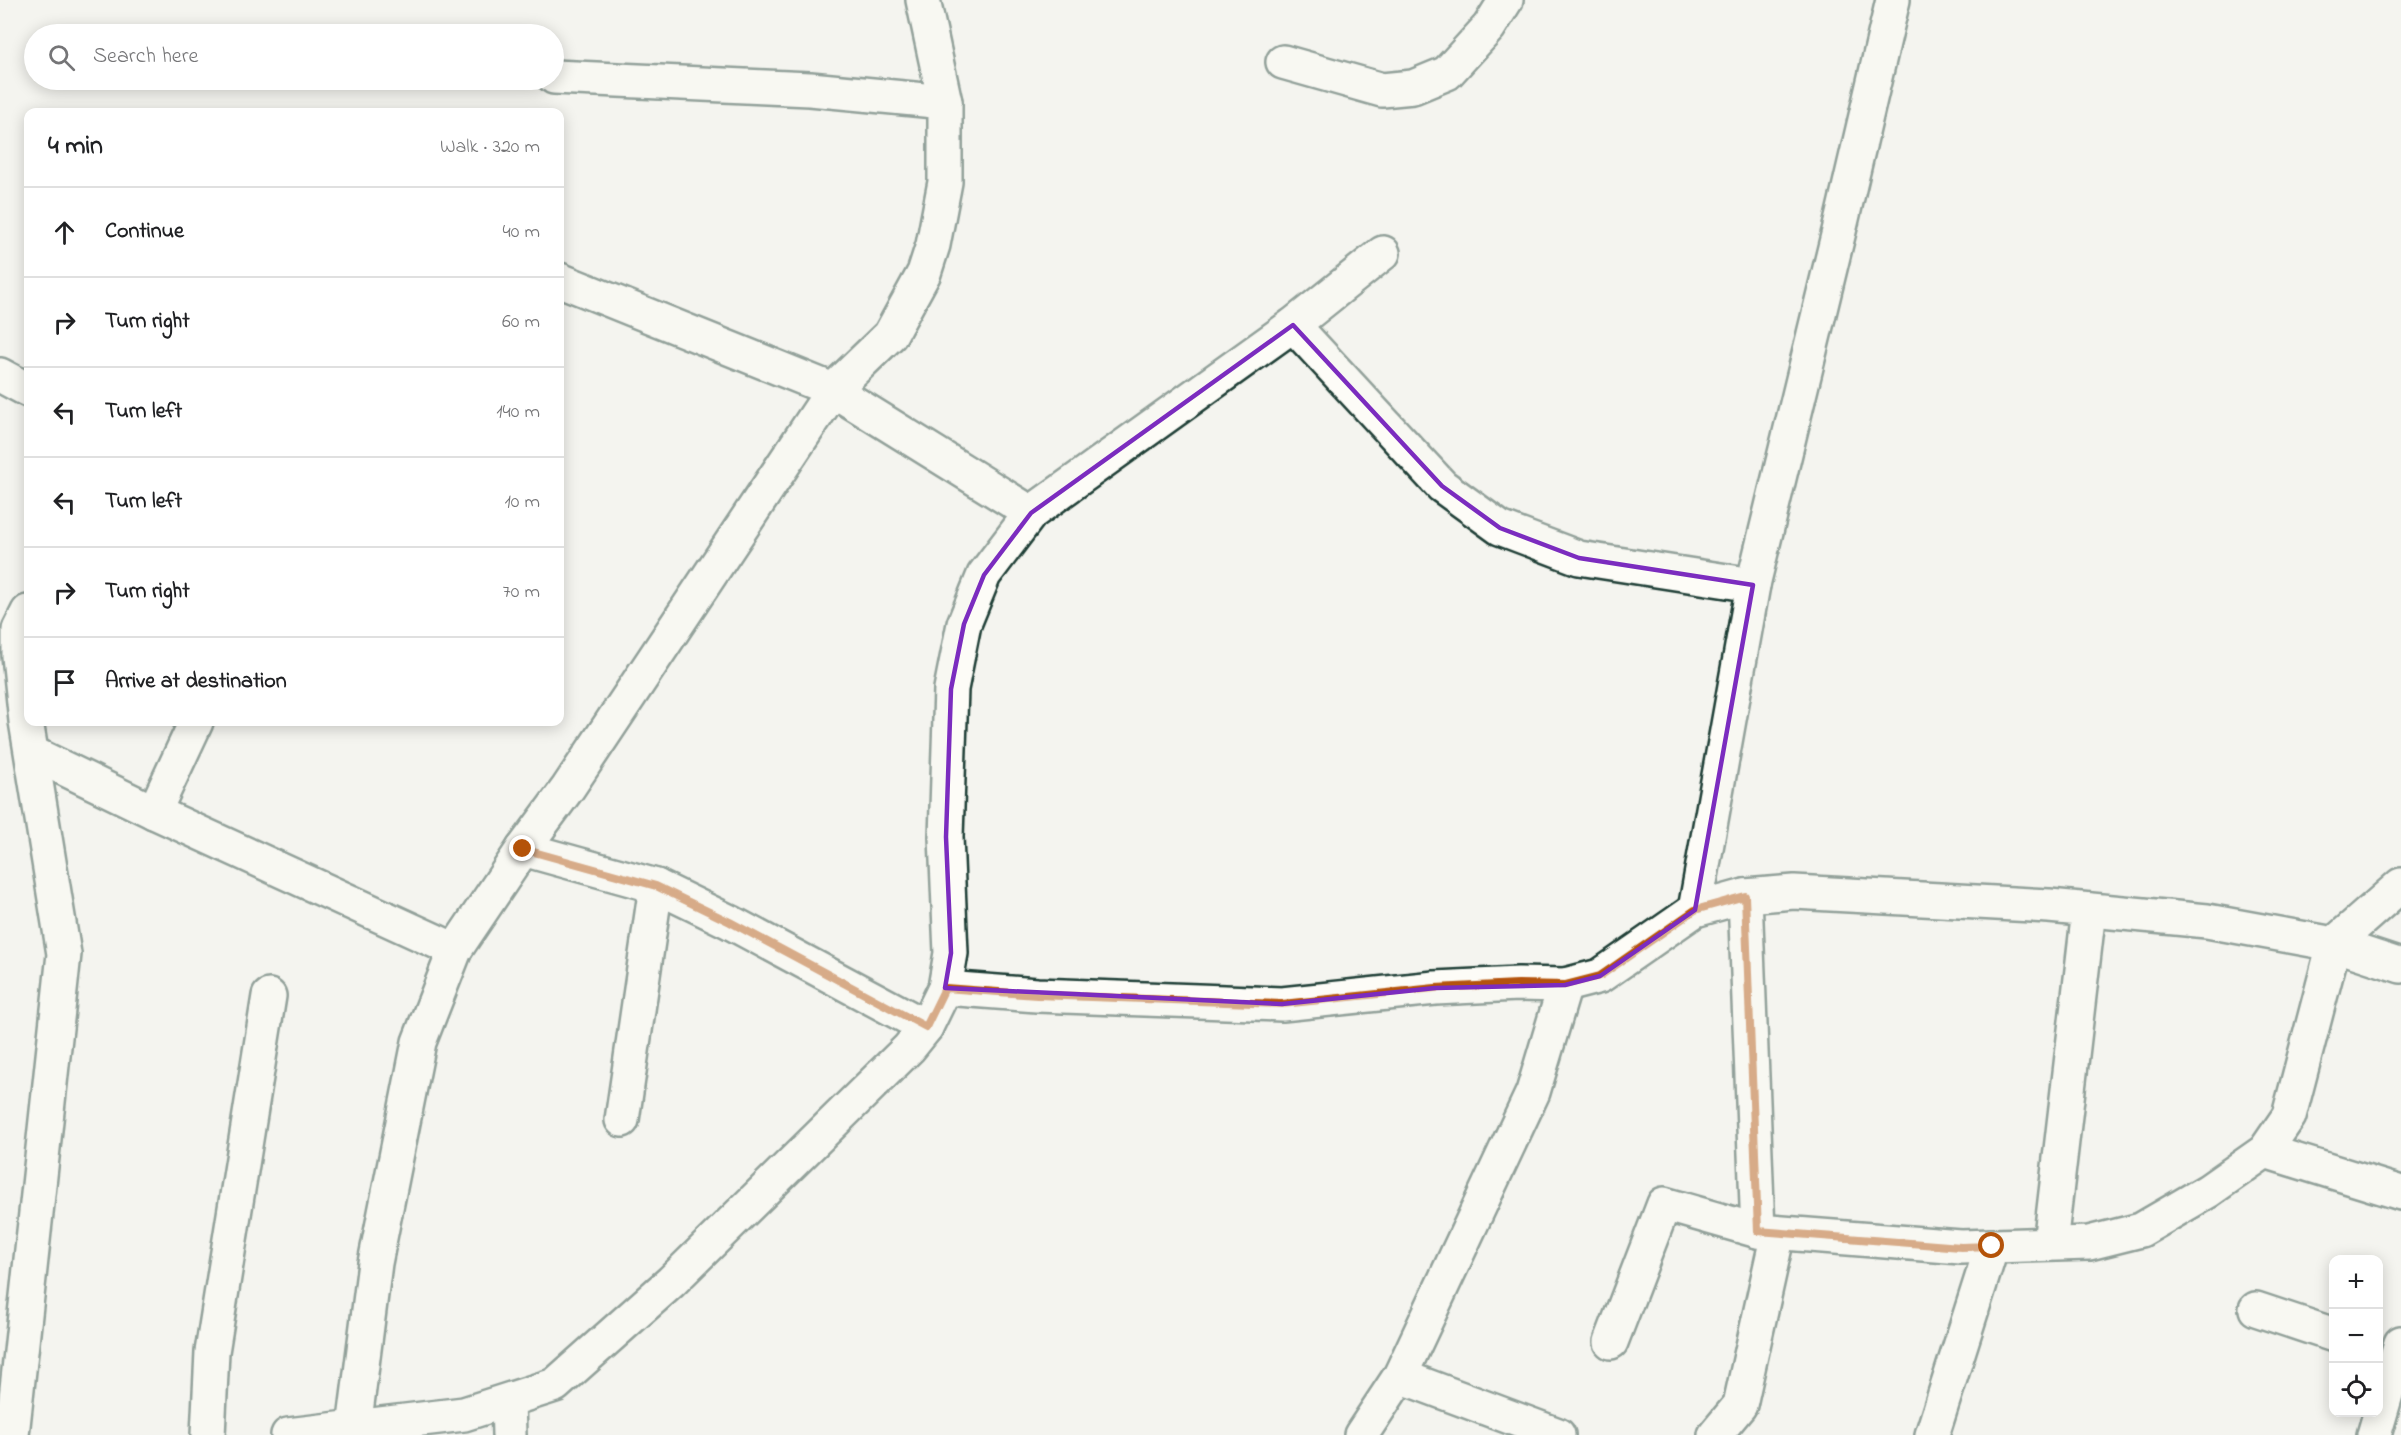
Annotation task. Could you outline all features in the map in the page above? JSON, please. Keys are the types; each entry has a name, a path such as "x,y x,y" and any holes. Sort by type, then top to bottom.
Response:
{"street":[{"path":"354,1428 375,1263 419,1042 455,950 523,849 568,788 833,390 890,335 924,273 933,245 945,182 945,102 923,0"},
{"path":"1283,62 1383,90 1413,87 1447,73 1489,27 1506,0"},
{"path":"1695,910 1753,585 1893,0"},
{"path":"564,77 810,89 945,102"},
{"path":"288,1435 465,1414 555,1385 671,1282 909,1048 926,1027 945,988 951,953 946,837 951,689 964,624 984,575 1031,513 1293,326 1383,253"},
{"path":"564,282 833,390 1031,513"},
{"path":"1293,326 1442,486 1500,528 1579,558 1753,585"},
{"path":"0,375 24,388"},
{"path":"16,620 24,696"},
{"path":"12,1435 64,954 28,726"},
{"path":"154,812 193,726"},
{"path":"32,753 154,812 455,950"},
{"path":"523,849 656,886 730,922 926,1027"},
{"path":"1611,1342 1664,1204 1768,1232 1961,1247 2089,1243 2141,1230 2208,1191 2265,1151 2289,1116 2334,944 2401,885"},
{"path":"621,1120 656,886"},
{"path":"945,988 1037,995 1282,1004 1435,988 1518,984 1565,985 1600,976 1695,910 1745,896 1794,892 2089,910 2207,921 2334,944 2401,966"},
{"path":"1715,1435 1740,1405 1768,1232 1745,896"},
{"path":"2050,1244 2089,910"},
{"path":"1361,1435 1400,1376 1533,1092 1565,985"},
{"path":"208,1435 212,1352 269,996"},
{"path":"2265,1151 2401,1193"},
{"path":"1932,1435 1992,1246"},
{"path":"2256,1309 2329,1333"},
{"path":"2374,1435 2394,1352"},
{"path":"1400,1376 1558,1435"},
{"path":"508,1401 509,1435"}],"highlighted area":[{"path":"1293,325 1442,486 1500,528 1579,558 1753,585 1695,910 1600,976 1565,985 1435,988 1282,1004 945,988 951,953 946,837 951,689 964,624 984,575 1031,513"}],"route":[{"path":"523,849 656,886 730,922 926,1027 945,988 988,993 1282,1004 1435,988 1518,984 1565,985 1600,976 1695,910 1745,896 1758,1231 1961,1247 1992,1246"}]}
